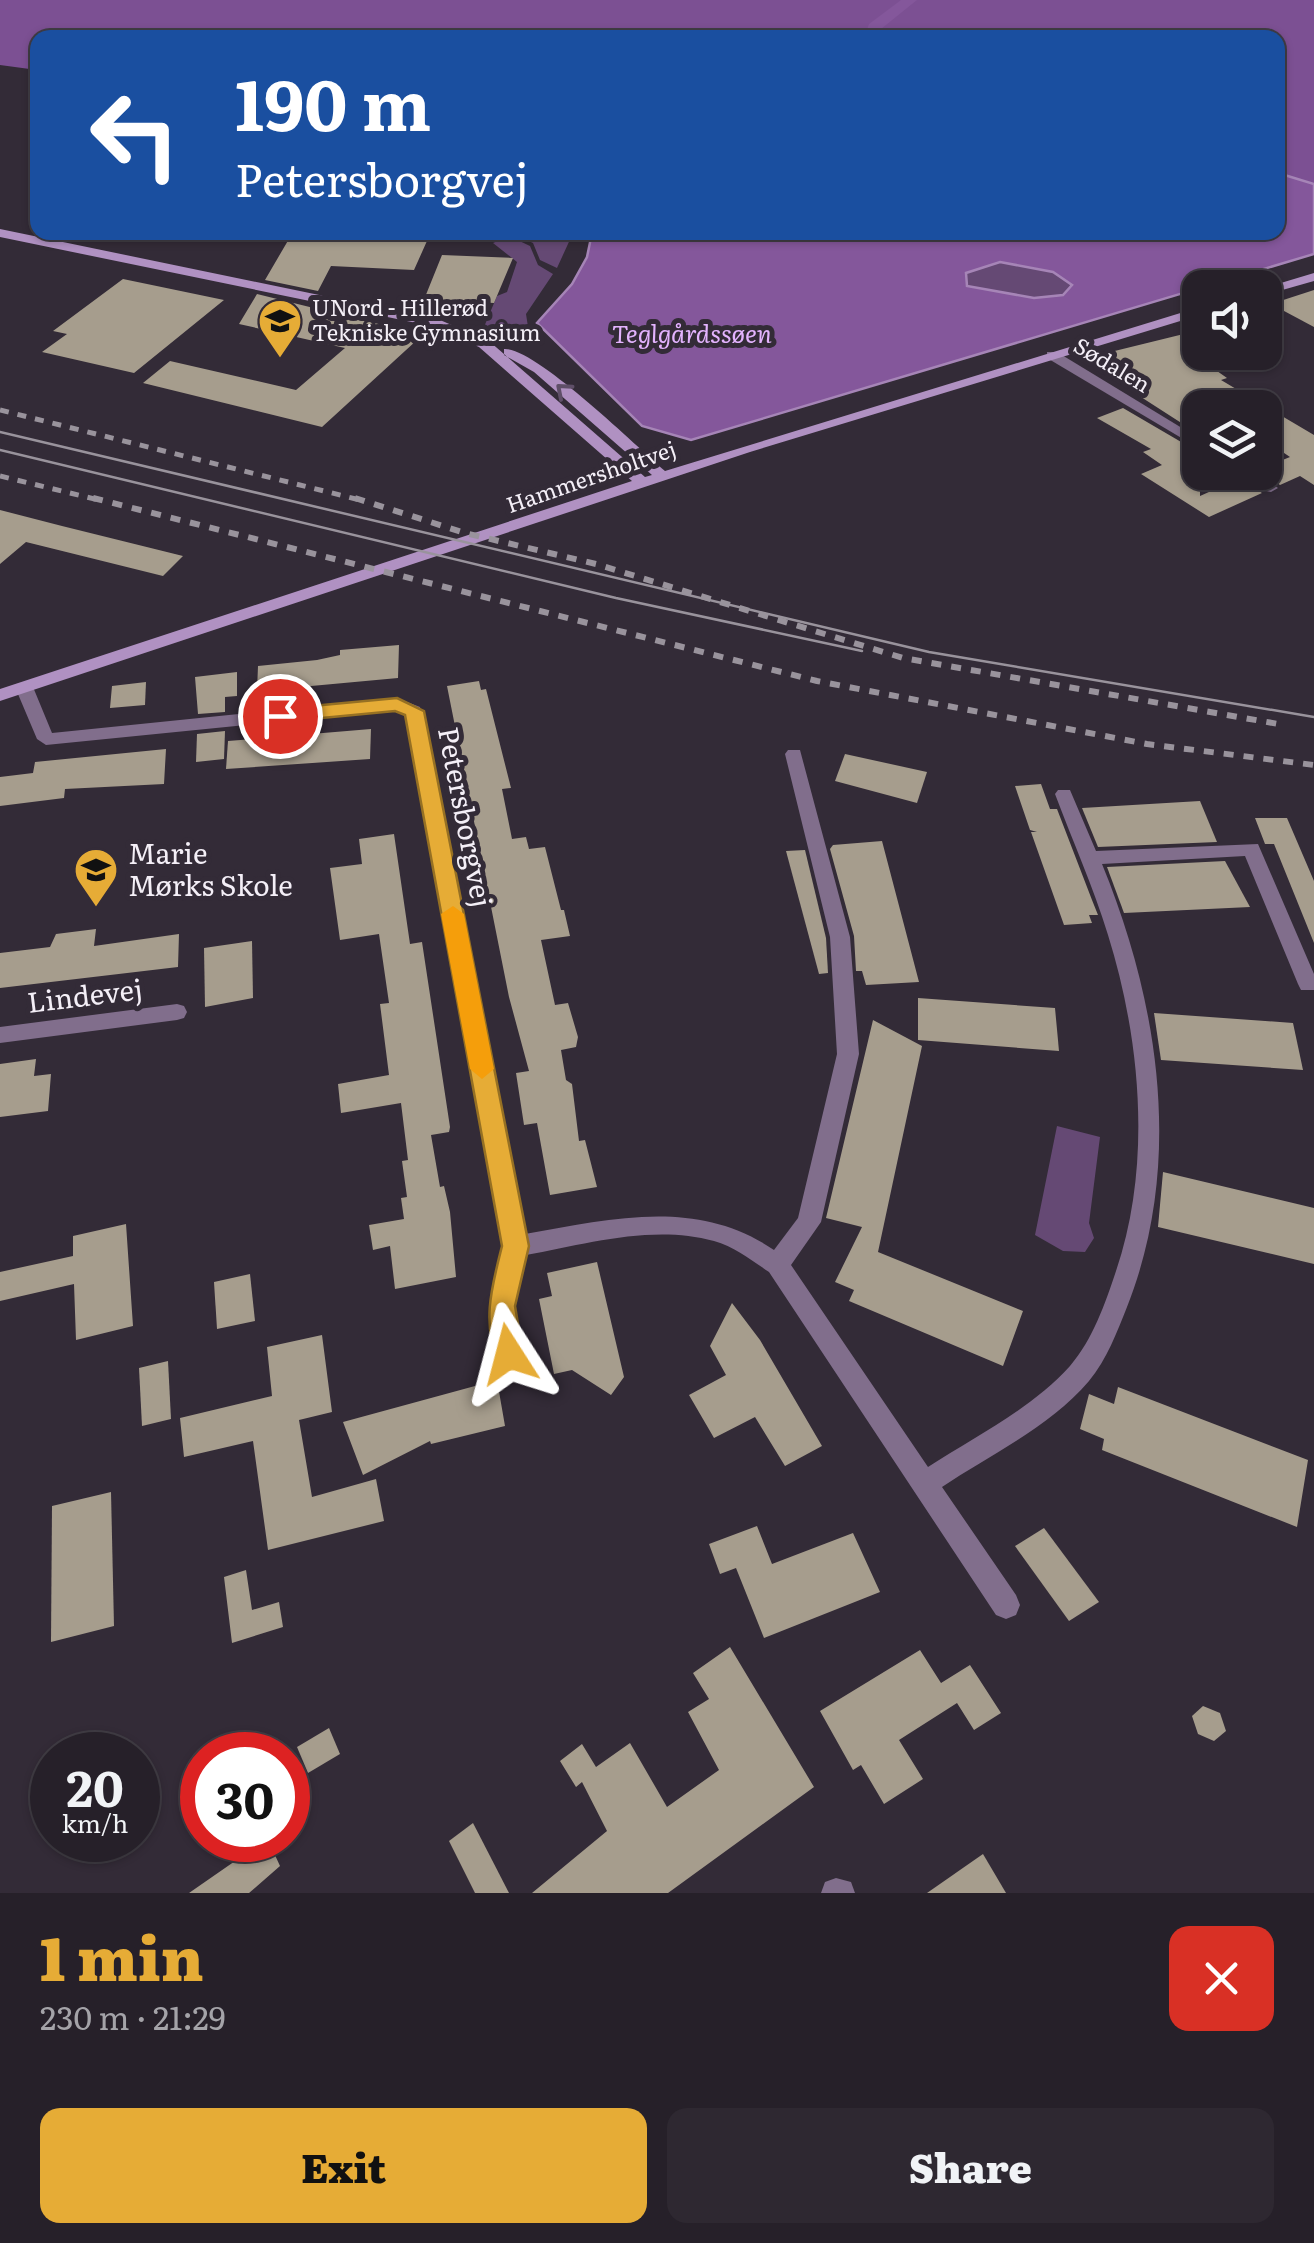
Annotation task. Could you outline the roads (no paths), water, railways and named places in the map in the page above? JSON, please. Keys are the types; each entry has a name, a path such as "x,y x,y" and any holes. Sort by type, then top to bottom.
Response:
{"street":[{"path":"0,234 30,240"},
{"path":"30,240 396,312 502,348 539,369 662,476"},
{"path":"1282,286 1314,276"},
{"name":"Hammersholtvej","path":"0,694 662,476 1182,316"},
{"path":"484,344 643,483"},
{"name":"Sødalen","path":"1052,356 1182,434"},
{"name":"Petersborgvej","path":"24,686 46,738 397,704 414,711 516,1246 501,1306 509,1354"},
{"path":"777,1265 809,1222 848,1054 840,938 794,754"},
{"path":"922,1485 1074,1380 1104,1335 1133,1263 1145,1182 1149,1098 1138,1010 1124,954 1064,794"},
{"path":"1088,858 1251,849 1308,984"},
{"name":"Lindevej","path":"0,1035 177,1012"},
{"path":"516,1246 664,1223 686,1224 750,1242 777,1265 1006,1605"}],"water":[{"name":"Teglgårdssøen","path":"1285,175 1314,184 1314,254 1260,270 1182,270 1182,293 691,440 642,426 537,323 572,284 587,257 591,240 1285,240","holes":["1000,262 1053,272 1072,285 1063,295 1034,298 967,286 966,273"]}],"waterway":[{"path":"873,30 910,0"}],"tram line":[{"path":"0,432 929,652 1314,717"},
{"path":"0,450 616,598 862,651"}],"railway":[{"path":"0,410 364,501"},
{"path":"0,476 103,501"},
{"path":"93,498 817,681 1147,744 1314,765"},
{"path":"355,498 465,533 596,564 903,658 1284,725"}],"place":[{"name":"UNord - Hillerød Tekniske Gymnasium","path":"280,359"},
{"name":"Marie Mørks Skole","path":"96,908"}]}
